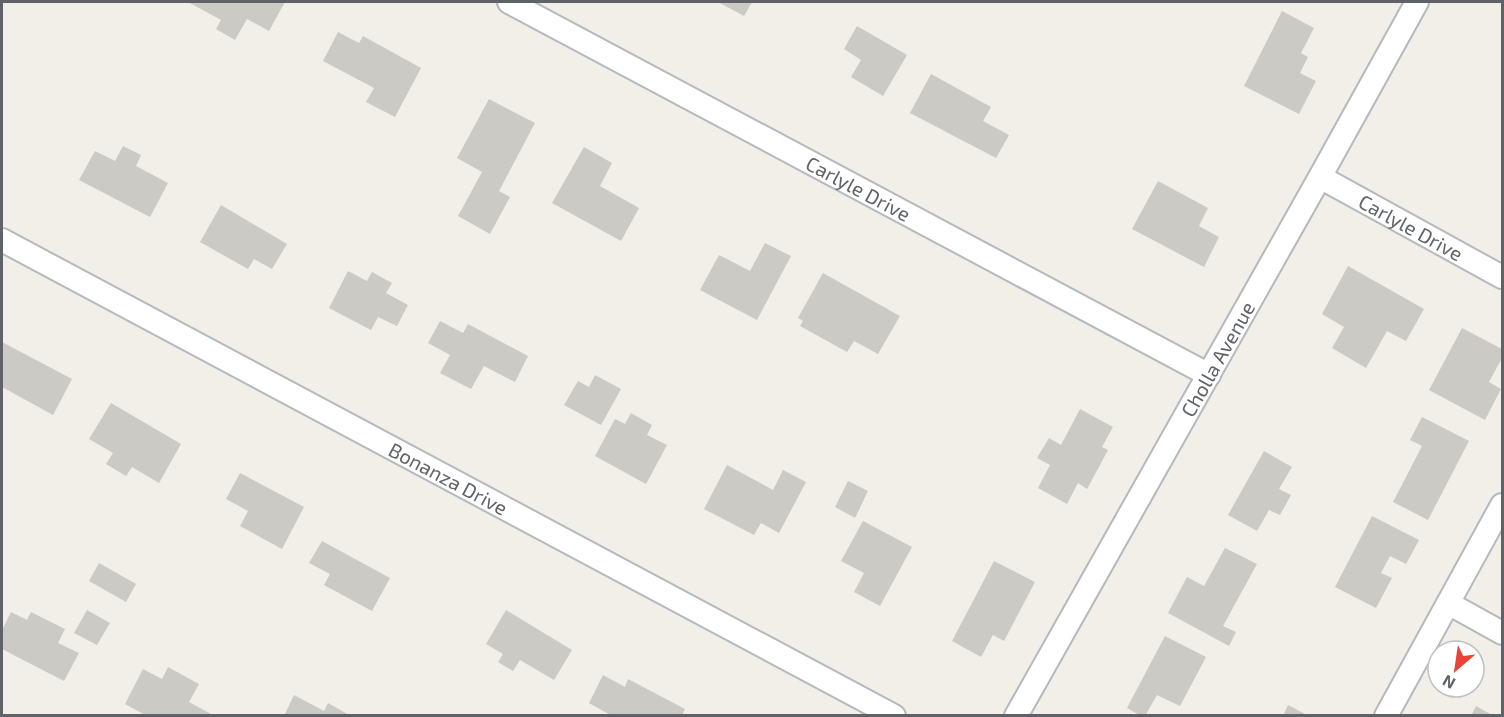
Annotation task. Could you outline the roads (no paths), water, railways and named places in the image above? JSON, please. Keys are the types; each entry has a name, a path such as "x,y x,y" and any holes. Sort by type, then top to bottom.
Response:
{"street":[{"name":"Carlyle Drive","path":"509,2 1209,375"},
{"name":"Cholla Avenue","path":"1016,716 1416,2"},
{"name":"Carlyle Drive","path":"1320,177 1503,277"},
{"name":"Bonanza Drive","path":"2,240 894,716"},
{"path":"1386,716 1503,505"},
{"path":"1448,603 1503,633"}]}
